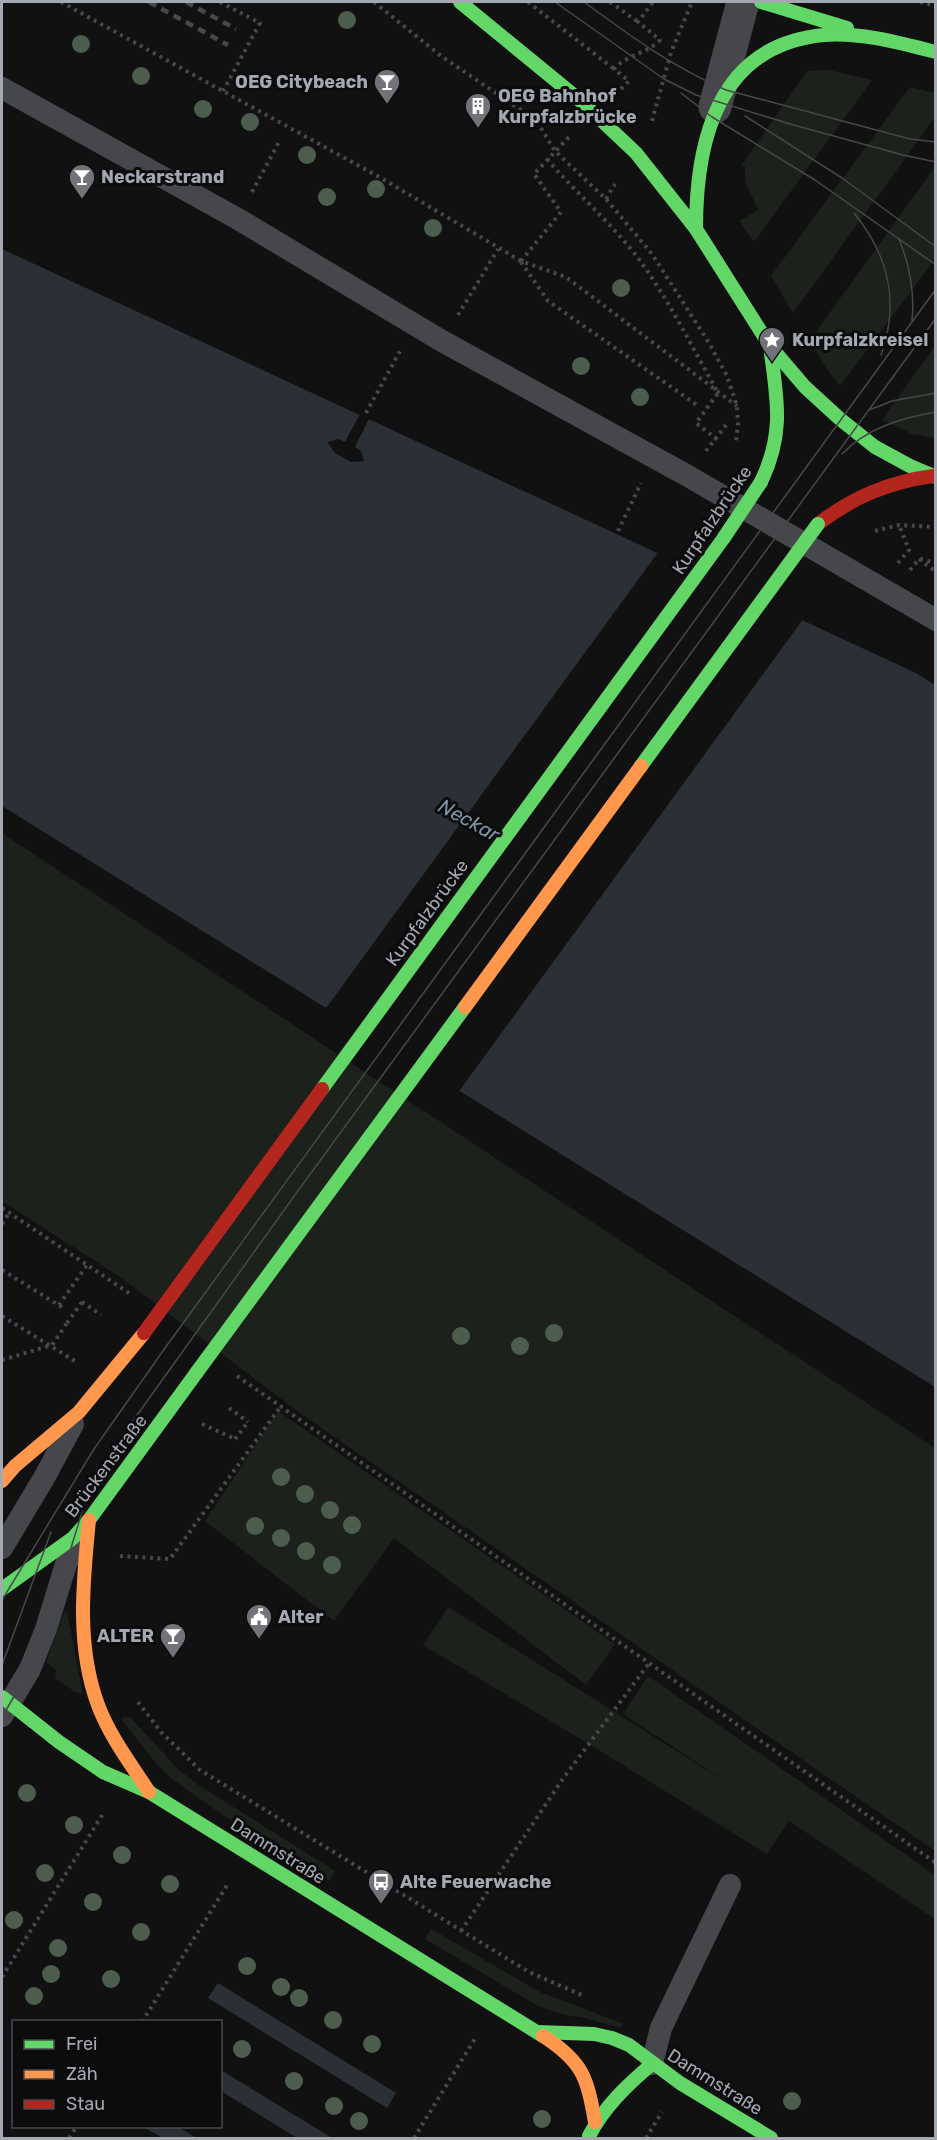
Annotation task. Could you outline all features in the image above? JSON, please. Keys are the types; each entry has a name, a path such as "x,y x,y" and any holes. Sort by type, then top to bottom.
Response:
{"main road":[{"path":"460,2 595,113 636,153 696,229 770,345 806,387 846,425 888,455 934,476"},
{"path":"761,2 936,52"},
{"path":"696,229 695,187 698,167 718,102 734,79 753,62 778,46 794,40 824,35 889,40"},
{"name":"Kurpfalzbrücke","path":"79,1412 144,1334 723,539 761,482 774,455 778,430 770,345"},
{"name":"Brückenstraße","path":"2,1589 73,1538 89,1520 818,524 834,510 871,490 891,483 934,476"},
{"path":"2,1481 15,1466 79,1412"},
{"path":"89,1520 82,1593 82,1628 86,1665 107,1723 149,1792"},
{"name":"Dammstraße","path":"4,1706 103,1772 149,1792 560,2047 579,2065 589,2088 595,2122"},
{"name":"Dammstraße","path":"538,2032 594,2034 629,2045 652,2064 771,2139"},
{"path":"587,2139 595,2122 625,2086 652,2064"}],"street":[{"path":"712,117 743,2"}],"lane":[{"path":"2,88 238,219 414,324 687,476 936,620"},
{"path":"2,1548 44,1478 79,1412"},
{"path":"4,1706 30,1669 46,1629 66,1564 89,1520"},
{"path":"652,2064 661,2028 730,1885"}],"path":[{"path":"61,2 381,178 520,261 566,277 737,406"},
{"path":"220,2 260,23 223,91"},
{"path":"374,2 441,56 536,120 555,151 606,199 652,254 709,343 727,376 737,406 738,424 734,450"},
{"path":"520,261 561,212 534,174 629,81 528,2"},
{"path":"610,2 660,39 656,45 622,60 614,69"},
{"path":"638,22 653,2"},
{"path":"606,199 636,153 653,119 671,52 692,2"},
{"path":"920,2 936,6"},
{"path":"249,198 280,141"},
{"path":"547,159 635,255 685,334 717,393"},
{"path":"455,319 498,249"},
{"path":"520,261 548,301 697,405"},
{"path":"366,413 414,324"},
{"path":"717,393 696,423 719,441"},
{"path":"618,531 653,458"},
{"path":"899,525 909,550"},
{"path":"870,533 899,525 936,527"},
{"path":"936,562 919,559 936,572"},
{"path":"2,1208 136,1299"},
{"path":"2,1224 9,1212"},
{"path":"59,1305 87,1265"},
{"path":"2,1270 65,1309"},
{"path":"2,1360 52,1345 82,1302 101,1315"},
{"path":"2,1316 52,1345 80,1365"},
{"path":"229,1370 936,1863"},
{"path":"119,1556 171,1558 281,1406"},
{"path":"202,1424 235,1439 248,1422 229,1408"},
{"path":"195,1433 207,1416"},
{"path":"117,1564 123,1546"},
{"path":"461,1931 562,1780 650,1662"},
{"path":"137,1700 161,1732 200,1770 529,1972 591,1999"},
{"path":"2,1977 108,1807"},
{"path":"143,2020 234,1874"},
{"path":"414,2139 482,2027"}],"shaded area":[{"path":"829,70 872,80 754,242 739,221 758,210 745,181 745,167 741,166 807,71"},
{"path":"910,87 935,93 935,117 793,313 771,276"},
{"path":"935,167 935,259 840,386 823,364 810,340"},
{"path":"935,346 935,438 912,434 882,420"},
{"path":"2,833 935,1448 935,1851 301,1414 123,1279 2,1201"},
{"path":"278,1411 615,1644 586,1685 394,1538 334,1621 205,1521"},
{"path":"448,1607 737,1789 623,1714 648,1676 935,1875 935,1919 789,1821 767,1854 423,1645"},
{"path":"67,1612 83,1694 75,1692 55,1678 56,1670 46,1662 64,1613"},
{"path":"130,1717 178,1769 200,1786 335,1871 329,1881 223,1815 171,1778 158,1766 121,1719"},
{"path":"431,1929 540,1992 624,2024 621,2028 561,2014 538,2006 425,1939"}],"water":[{"name":"Neckar","path":"2,249 916,673 935,685 935,1387 2,806"},
{"path":"218,1983 396,2093 387,2108 208,1998"},
{"path":"222,2071 332,2138 297,2138 222,2092"},
{"path":"145,2128 180,2128 197,2138 163,2138"}],"pier":[{"path":"361,412 370,417 355,447 361,451 364,461 351,462 335,453 327,442 339,439 345,442"},
{"path":"659,551 804,618 457,1094 324,1011"}],"tram line":[{"path":"555,2 664,79 696,95 790,124 936,162"},
{"path":"584,2 670,61 726,90 910,139 936,142"},
{"path":"681,93 712,117 815,180 936,265"},
{"path":"745,116 842,178 936,247"},
{"path":"854,213 876,246 888,280 890,316 881,355"},
{"path":"899,239 911,279 912,321"},
{"path":"2,1600 94,1449 165,1348 936,289"},
{"path":"2,1717 30,1669 46,1629 83,1509 99,1472 117,1443 300,1188 936,318"},
{"path":"869,410 892,401 936,393"},
{"path":"842,454 862,437 885,426 910,417 936,412"},
{"path":"2,1665 51,1532"}],"railway":[{"path":"149,2 228,45"},
{"path":"186,2 236,29"}],"traffic: fast":[{"path":"460,2 582,102 636,153 696,229 770,346 805,387 875,447 936,477"},
{"path":"761,2 847,28"},
{"path":"696,229 701,163 709,131 720,102 737,77 759,57 788,43 838,34 880,39 936,52"},
{"path":"761,482 769,464 776,431 777,399 770,346"},
{"path":"322,1089 723,539 761,482"},
{"path":"641,766 818,524"},
{"path":"197,1372 465,1007"},
{"path":"2,1589 73,1538 89,1520 197,1372"},
{"path":"2,1697 59,1742 103,1772 149,1792 543,2036"},
{"path":"538,2032 594,2034 629,2045 680,2083 771,2138"},
{"path":"589,2136 617,2097 652,2064"}],"traffic: slow":[{"path":"465,1007 641,766"},
{"path":"2,1481 15,1466 79,1412 144,1333"},
{"path":"89,1520 83,1614 86,1660 91,1683 108,1728 149,1792"},
{"path":"543,2036 567,2054 581,2072 586,2082 595,2122"}],"traffic: jam":[{"path":"818,524 831,514 872,492 901,482 933,476"},
{"path":"144,1333 322,1089"}],"place":[{"name":"OEG Citybeach","path":"387,105"},
{"name":"OEG Bahnhof Kurpfalzbrücke","path":"478,129"},
{"name":"Neckarstrand","path":"82,200"},
{"name":"Kurpfalzkreisel","path":"772,363"},
{"name":"Alter","path":"259,1640"},
{"name":"ALTER","path":"173,1659"},
{"name":"Alte Feuerwache","path":"381,1905"}]}
